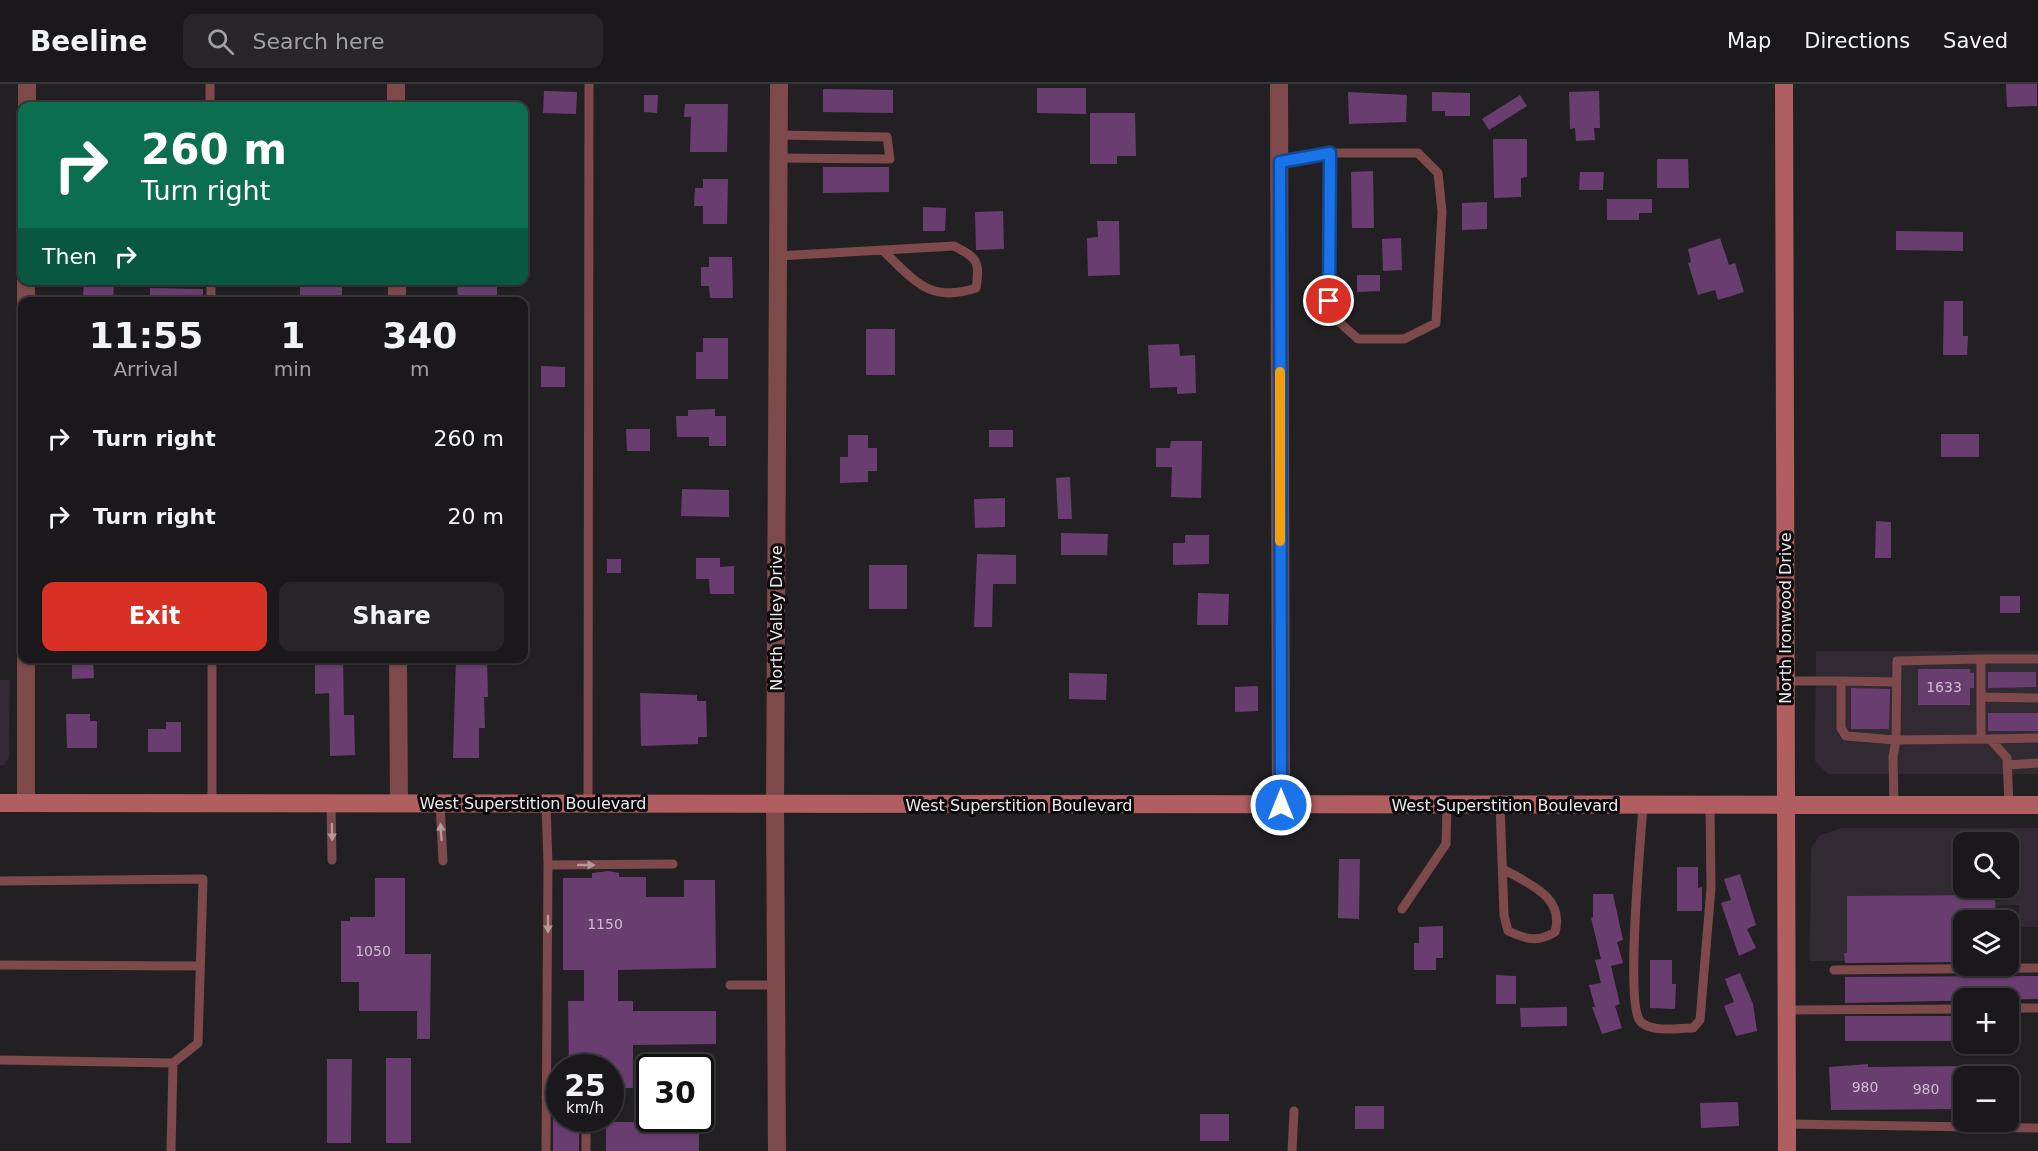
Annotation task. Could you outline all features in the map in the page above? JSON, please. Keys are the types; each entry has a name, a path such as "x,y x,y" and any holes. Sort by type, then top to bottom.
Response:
{"main road":[{"name":"North Ironwood Drive","path":"1784,84 1787,1151"},
{"name":"West Superstition Boulevard","path":"0,803 2038,805"}],"street":[{"path":"27,84 27,102"},
{"path":"396,84 396,102"},
{"name":"North Valley Drive","path":"777,1151 775,804 779,84"},
{"path":"1279,84 1281,805"},
{"path":"26,663 26,803"},
{"path":"398,663 399,803"}],"lane":[{"path":"210,84 210,102"},
{"path":"588,803 589,84"},
{"path":"778,135 887,137 890,159 778,158"},
{"path":"1280,162 1330,153 1418,153 1438,173 1442,212 1436,323 1404,339 1358,339 1338,321 1329,301 1330,153"},
{"path":"778,256 882,250 954,246 972,255 979,268 976,288 961,293 927,291 882,250"},
{"path":"1981,659 1981,697 1985,739 2007,758 2008,805"},
{"path":"1894,806 1893,757 1896,740 1897,661 2038,659"},
{"path":"212,663 212,803"},
{"path":"1784,681 1896,682"},
{"path":"1841,681 1841,728 1846,736 1896,740 2038,738"},
{"path":"1981,697 2038,698"},
{"path":"2007,765 2038,764"},
{"path":"331,803 332,860"},
{"path":"440,803 443,861"},
{"path":"546,803 548,865 546,1054"},
{"path":"1402,909 1446,844 1447,805"},
{"path":"1500,805 1504,915 1508,931 1522,937 1543,940 1555,932 1558,921 1555,906 1541,891 1503,869"},
{"path":"1643,805 1634,933 1634,1006 1640,1021 1650,1028 1693,1028 1700,1020 1711,888 1710,805"},
{"path":"548,865 673,864"},
{"path":"0,880 203,879 198,1043 172,1063 0,1060"},
{"path":"0,965 200,966"},
{"path":"1834,970 2038,968"},
{"path":"730,985 776,985"},
{"path":"2019,1008 2038,1008"},
{"path":"1786,1010 1953,1009"},
{"path":"171,1151 172,1063"},
{"path":"1292,1151 1294,1111"},
{"path":"1787,1124 2038,1128"},
{"path":"546,1132 546,1151"},
{"path":"586,1132 586,1151"}],"shaded area":[{"path":"1816,651 2038,651 2038,774 1828,774 1815,761"},
{"path":"0,680 10,680 9,758 4,765 0,765"},
{"path":"1842,828 2038,828 2038,927 2019,927 2019,905 1997,905 1997,910 1953,910 1953,924 1844,954 1845,961 1810,961 1811,848 1820,835"}],"building":[{"path":"2006,84 2037,84 2037,106 2007,107"},
{"path":"1037,88 1086,88 1086,114 1037,113"},
{"path":"823,89 893,90 893,113 823,112"},
{"path":"544,91 577,92 576,114 543,113"},
{"path":"1599,91 1600,128 1594,128 1595,140 1576,141 1575,128 1570,129 1569,92"},
{"path":"1348,92 1407,95 1406,122 1349,124"},
{"path":"1432,92 1470,93 1470,116 1445,116 1445,111 1432,111"},
{"path":"644,95 658,95 657,113 644,112"},
{"path":"1520,95 1527,106 1489,130 1482,119"},
{"path":"685,104 728,104 727,152 690,152 691,117 684,117"},
{"path":"1090,113 1135,113 1136,156 1117,156 1117,164 1090,164"},
{"path":"1493,139 1527,139 1527,177 1521,178 1521,197 1494,198"},
{"path":"1657,159 1688,159 1689,188 1657,188"},
{"path":"823,167 889,167 889,192 823,193"},
{"path":"1373,171 1374,228 1352,228 1351,172"},
{"path":"1580,172 1604,172 1603,190 1579,190"},
{"path":"703,179 728,179 727,224 703,224 703,206 694,206 695,188 703,188"},
{"path":"1607,199 1652,199 1652,213 1639,213 1639,220 1607,220"},
{"path":"1487,202 1487,229 1462,230 1462,203"},
{"path":"923,207 946,208 945,231 923,231"},
{"path":"1003,211 1004,249 976,250 975,212"},
{"path":"1097,221 1119,221 1120,275 1088,276 1087,238 1098,237"},
{"path":"1896,231 1963,232 1963,251 1896,250"},
{"path":"1401,238 1402,270 1383,271 1382,239"},
{"path":"1720,238 1729,265 1735,263 1744,292 1718,300 1715,290 1698,295 1688,263 1691,262 1688,249"},
{"path":"709,257 732,257 733,298 710,298 709,286 701,286 701,267 709,267"},
{"path":"1357,275 1380,275 1380,291 1357,292"},
{"path":"84,285 114,285 113,297 83,297"},
{"path":"300,285 342,285 342,297 300,297"},
{"path":"457,285 497,285 497,297 458,297"},
{"path":"150,288 203,289 203,297 150,297"},
{"path":"1944,301 1963,301 1963,336 1968,336 1967,355 1943,355"},
{"path":"866,329 895,329 895,375 866,375"},
{"path":"703,338 728,338 728,379 696,379 696,352 703,352"},
{"path":"1179,344 1180,356 1195,355 1196,393 1177,394 1177,387 1150,388 1148,345"},
{"path":"541,366 565,367 565,387 541,387"},
{"path":"715,409 715,416 726,416 726,446 709,446 709,437 677,437 676,416 688,416 688,410"},
{"path":"626,429 650,429 650,451 627,451"},
{"path":"989,430 1013,430 1013,447 989,447"},
{"path":"1941,434 1979,434 1979,457 1941,457"},
{"path":"848,435 868,435 868,448 877,448 877,471 868,471 868,482 840,483 840,457 848,457"},
{"path":"1171,441 1202,441 1201,498 1171,497 1172,467 1156,467 1156,448 1170,448"},
{"path":"1070,477 1072,519 1058,519 1056,478"},
{"path":"682,489 729,490 729,517 681,516"},
{"path":"1005,498 1005,527 975,528 974,499"},
{"path":"1876,521 1891,522 1891,558 1875,558"},
{"path":"1061,533 1108,534 1107,555 1061,555"},
{"path":"1185,535 1209,535 1209,564 1173,565 1173,543 1185,543"},
{"path":"977,554 1016,555 1016,584 993,584 992,627 974,627"},
{"path":"696,558 720,558 720,567 734,566 734,594 710,594 709,579 696,579"},
{"path":"607,559 621,559 621,573 607,573"},
{"path":"869,565 907,565 907,609 869,609"},
{"path":"1198,593 1229,594 1228,625 1197,625"},
{"path":"2000,596 2020,596 2020,613 2000,613"},
{"path":"72,663 93,663 94,678 72,679"},
{"path":"315,663 343,663 344,715 354,715 355,755 330,756 329,693 315,694"},
{"path":"456,663 487,663 488,697 484,697 485,728 479,728 479,758 453,758"},
{"path":"1918,669 1970,669 1970,673 1974,673 1974,688 1970,688 1970,705 1918,705"},
{"path":"1988,672 2036,672 2036,687 1988,688"},
{"path":"1069,673 1107,674 1106,700 1069,699"},
{"path":"1258,686 1258,711 1235,712 1235,687"},
{"path":"1851,688 1890,689 1889,729 1851,729"},
{"path":"640,693 697,695 697,701 706,701 707,737 698,737 698,744 641,746"},
{"path":"1988,713 2038,713 2038,731 1988,731"},
{"path":"66,714 90,714 90,721 97,721 97,748 67,748"},
{"path":"166,722 181,722 181,752 148,752 148,729 166,729"},
{"path":"1339,859 1360,859 1359,919 1338,918"},
{"path":"1677,867 1698,867 1698,888 1702,887 1702,911 1677,911"},
{"path":"609,871 619,873 619,877 646,877 646,897 684,897 684,880 715,880 716,968 618,970 618,1001 633,1001 633,1011 716,1011 716,1044 633,1045 633,1088 624,1088 624,1054 569,1054 568,1001 584,1001 584,970 563,970 563,878 592,878 592,873"},
{"path":"1740,874 1756,925 1747,929 1756,948 1739,956 1721,903 1731,900 1724,879"},
{"path":"375,878 405,878 405,954 431,954 430,1039 417,1039 417,1011 359,1011 359,982 341,982 341,921 350,921 350,917 375,917"},
{"path":"1593,894 1613,894 1623,940 1617,942 1623,963 1611,966 1620,1004 1615,1006 1622,1028 1602,1034 1592,1007 1595,1007 1589,985 1601,983 1595,960 1601,959 1591,918 1593,917"},
{"path":"1953,895 1953,898 1995,898 1995,910 1953,910 1953,962 1845,963 1847,896"},
{"path":"1443,926 1443,958 1436,958 1436,970 1414,970 1414,943 1419,943 1419,927"},
{"path":"1650,960 1672,960 1672,984 1676,984 1675,1009 1650,1008"},
{"path":"1740,973 1753,1004 1757,1031 1736,1036 1724,1006 1734,1002 1725,979"},
{"path":"1496,975 1516,976 1516,1004 1496,1004"},
{"path":"2038,976 2038,999 2019,999 2019,988 1953,988 1953,1001 1845,1003 1845,977"},
{"path":"1567,1007 1567,1026 1521,1027 1520,1008"},
{"path":"1845,1016 1953,1016 1953,1041 1845,1041"},
{"path":"386,1058 411,1058 411,1143 386,1143"},
{"path":"327,1059 352,1059 351,1143 327,1143"},
{"path":"1868,1064 1868,1067 1953,1066 1953,1109 1831,1110 1829,1067"},
{"path":"1738,1102 1739,1126 1701,1128 1700,1103"},
{"path":"1355,1106 1384,1106 1384,1129 1355,1129"},
{"path":"1200,1114 1229,1114 1229,1141 1200,1141"},
{"path":"624,1122 636,1122 636,1132 699,1132 699,1151 606,1151 606,1132 624,1132"},
{"path":"553,1132 579,1132 579,1151 553,1151"}],"slow traffic":[{"path":"1280,372 1280,541"}],"route":[{"path":"1281,805 1280,162 1330,153 1329,301"}]}
